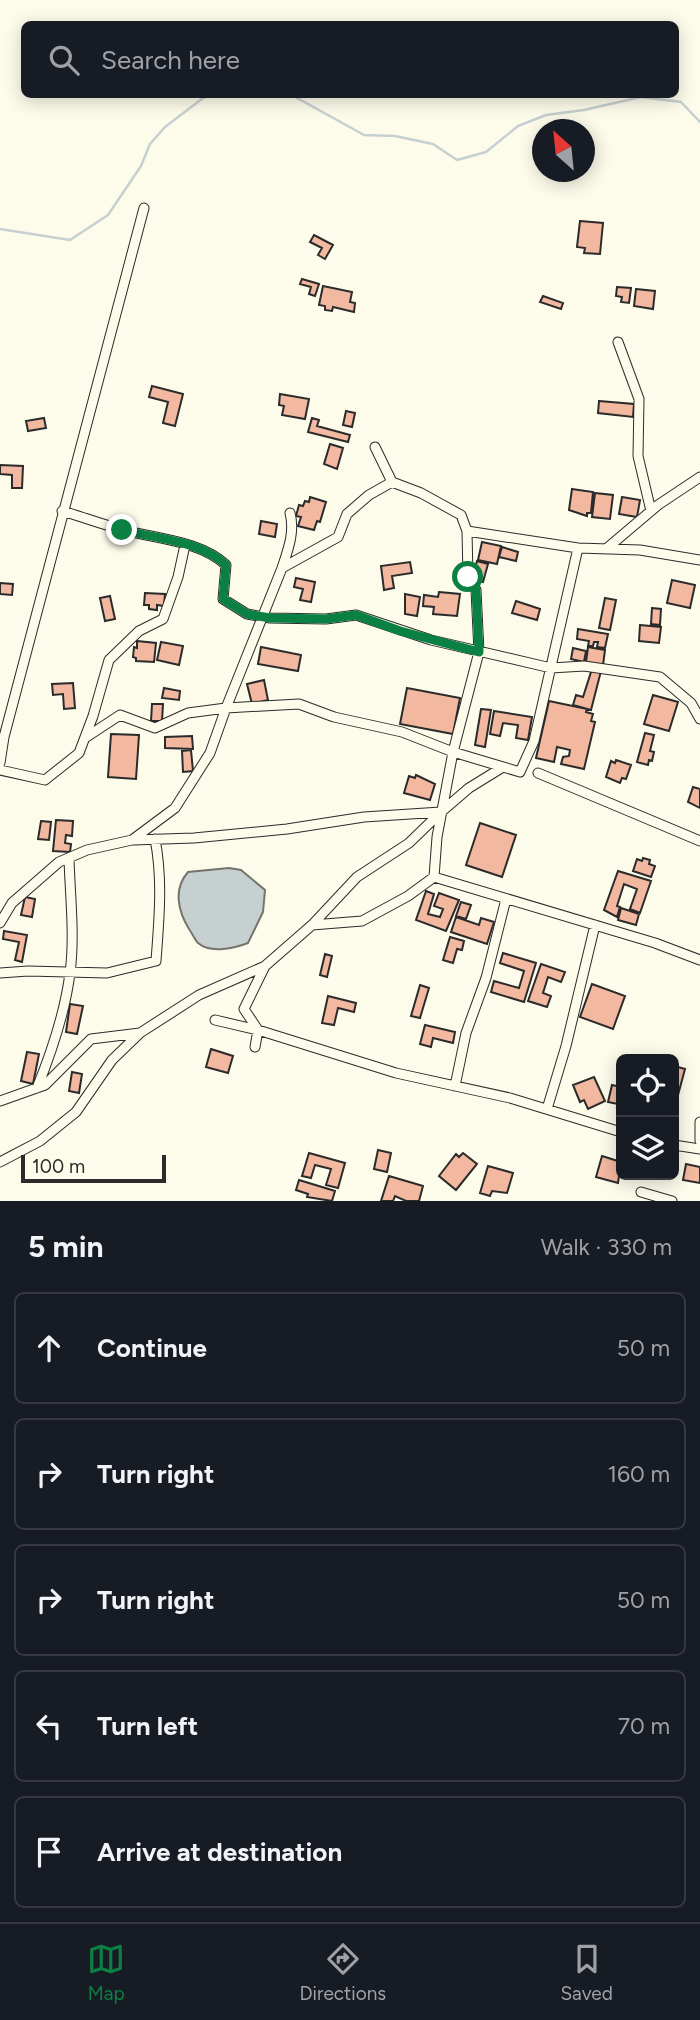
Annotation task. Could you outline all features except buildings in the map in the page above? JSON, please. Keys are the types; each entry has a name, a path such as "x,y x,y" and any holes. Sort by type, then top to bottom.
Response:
{"street":[{"path":"0,763 3,725 144,208"},
{"path":"618,341 639,399 638,456 651,511"},
{"path":"312,925 362,920 408,895 434,877 453,752 479,652 476,590 468,577 467,531 461,515 421,493 392,482 375,447"},
{"path":"606,549 651,511 700,477"},
{"path":"282,568 338,537 347,514 369,495 392,482"},
{"path":"62,511 215,555 226,565 223,599 247,614 326,619 356,615 400,631 551,668 584,666 660,677 691,703 700,719"},
{"path":"132,840 175,808 210,753 289,549 292,532 290,513"},
{"path":"467,531 578,548 639,550 700,560"},
{"path":"0,771 45,780 79,753 109,660 139,631 163,619 178,577 185,545"},
{"path":"85,737 120,715 155,728 188,713 299,704 334,717 402,732 453,752 520,772 534,741 578,548"},
{"path":"0,1163 40,1141 76,1112 112,1060 140,1033 199,995 265,966 312,925 357,877 409,843 469,788 503,767"},
{"path":"538,774 700,841"},
{"path":"0,923 12,902 59,862 88,850 132,840 287,829 364,817 442,812"},
{"path":"0,974 107,973 156,961 161,901 155,839"},
{"path":"37,1088 60,1025 70,972 72,926 69,858"},
{"path":"434,877 595,925 700,960"},
{"path":"455,1086 466,1033 486,978 506,899"},
{"path":"547,1109 566,1046 595,925"},
{"path":"255,1047 258,1030 244,1009 265,966"},
{"path":"215,1020 258,1030 396,1073 510,1098 616,1130"},
{"path":"0,1101 45,1085 91,1039 140,1033"},
{"path":"700,1122 700,1142"},
{"path":"679,1146 700,1149"},
{"path":"641,1192 672,1201"}],"shaded area":[{"path":"229,868 241,870 265,890 263,912 248,943 230,948 209,948 198,943 185,922 180,908 180,886 188,872"}],"waterway":[{"path":"0,229 70,240 108,215 141,166 150,144 165,127 203,98"},
{"path":"297,98 364,135 395,136 433,144 457,160 486,152 518,126 546,115 637,98"},
{"path":"649,98 681,102 700,122"}],"route":[{"path":"122,530 215,555 226,565 223,599 247,614 270,618 326,619 356,615 400,631 479,652 476,590 468,577"}]}
